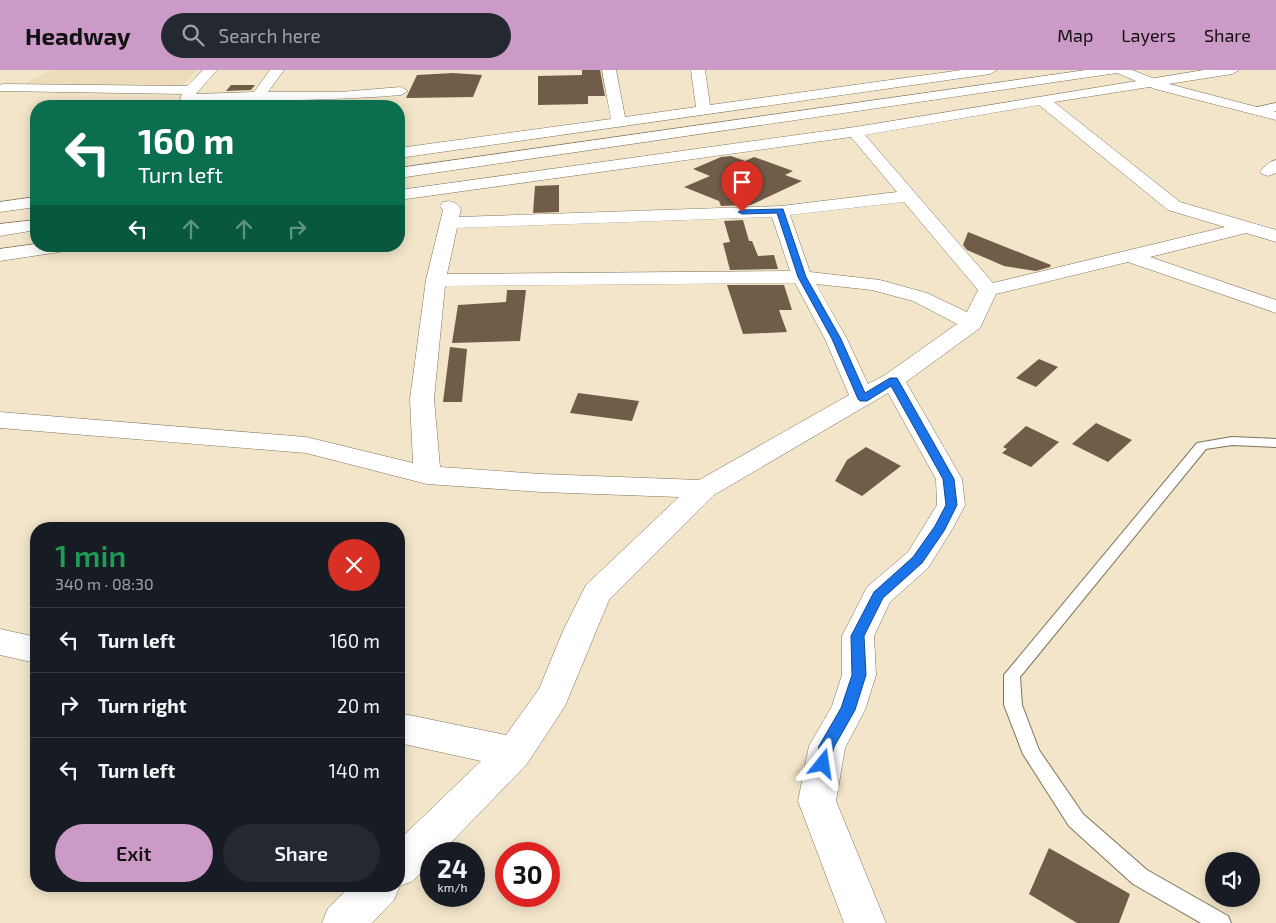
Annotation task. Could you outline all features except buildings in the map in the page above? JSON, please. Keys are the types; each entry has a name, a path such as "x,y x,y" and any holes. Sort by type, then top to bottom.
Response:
{"street":[{"path":"186,98 210,70"},
{"path":"261,96 262,90 277,70"},
{"path":"609,70 619,123"},
{"path":"698,70 704,111"},
{"path":"405,152 990,70"},
{"path":"409,193 406,172 1113,70"},
{"path":"1121,70 1148,82 1276,116"},
{"path":"409,193 855,132 1148,82 1232,70"},
{"path":"2,89 33,74"},
{"path":"855,76 867,88"},
{"path":"396,100 401,91 404,77"},
{"path":"2,89 186,98 340,96 401,91"},
{"path":"1042,100 1174,206 1275,235"},
{"path":"1258,111 1276,107"},
{"path":"855,132 988,290"},
{"path":"1276,165 1268,171 1276,174"},
{"path":"409,193 446,202 452,209 436,280 422,399 428,475"},
{"path":"448,223 781,211 908,196"},
{"path":"0,208 30,203"},
{"path":"781,211 781,216 802,277 836,339 863,399"},
{"path":"0,230 30,226"},
{"path":"405,861 514,753 553,696 579,631 598,592 704,489 893,380 972,322 988,290 1245,227"},
{"path":"0,255 30,250"},
{"path":"1129,256 1276,307"},
{"path":"436,280 802,277 872,284 920,297 972,322"},
{"path":"865,923 816,801 826,746 848,710 859,675 858,636 878,595 918,560 940,528 951,505 949,479 893,380"},
{"path":"0,420 306,445 428,475 541,483 704,489"},
{"path":"0,642 30,649"},
{"path":"405,729 514,753"},
{"path":"343,923 374,892"}],"lane":[{"path":"1221,923 1140,877 1076,820 1032,754 1013,705 1012,675 1202,446 1232,440 1276,443"}],"shaded area":[{"path":"52,70 197,70 181,86 21,85"}],"route":[{"path":"742,212 781,211 781,216 802,277 836,339 863,399 893,380 949,479 951,505 940,528 918,560 878,595 858,636 859,675 848,710 826,746 823,764"}]}
